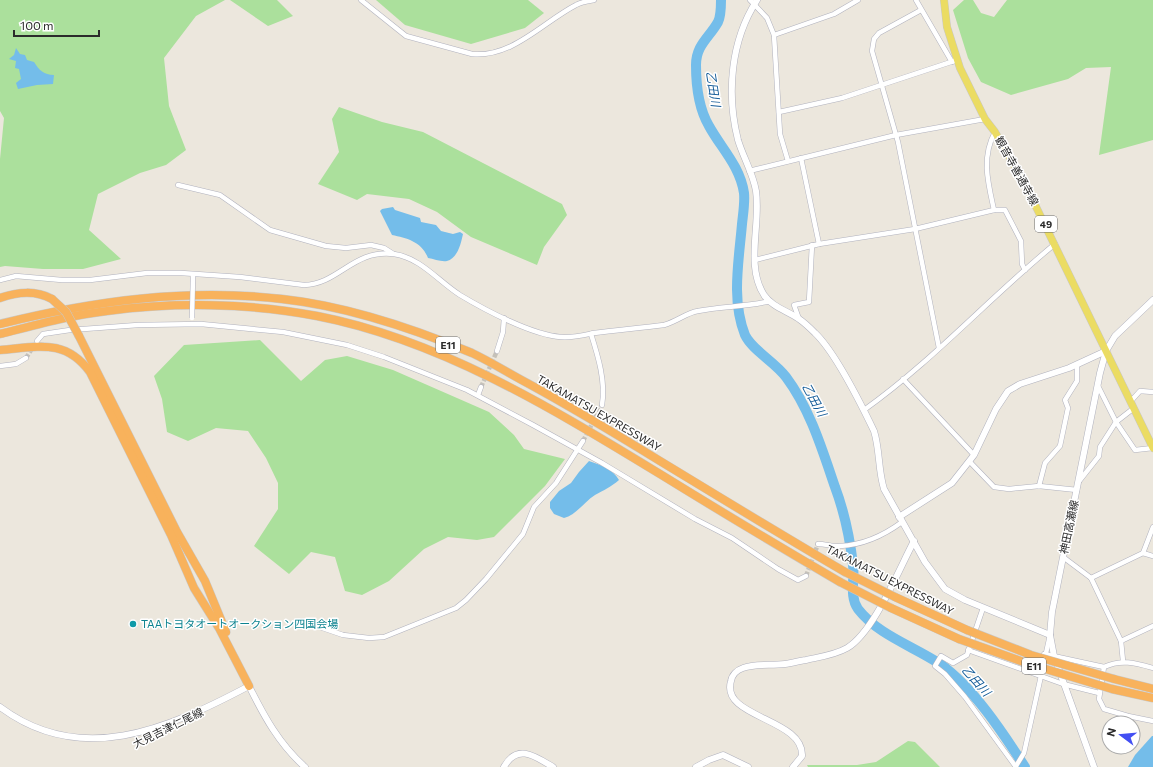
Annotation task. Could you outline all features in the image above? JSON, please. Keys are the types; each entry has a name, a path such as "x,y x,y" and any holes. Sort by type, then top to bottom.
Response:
{"highway":[{"path":"0,298 21,293 33,292 43,294 52,299 66,312 177,532 205,581 222,623 244,669 249,686"},
{"name":"TAKAMATSU EXPRESSWAY","path":"0,324 37,315 108,302 174,295 211,294 285,299 368,317 466,351 486,361 584,414 845,572 895,597 967,630 1031,655 1153,689"},
{"name":"TAKAMATSU EXPRESSWAY","path":"0,334 40,324 107,311 174,306 211,306 284,311 351,324 424,348 513,388 580,425 840,582 891,608 959,639 1028,664 1112,689 1153,698"},
{"path":"0,350 54,347 74,354 86,367 171,535 194,588 219,628 249,686"}],"main road":[{"name":"観音寺善通寺線","path":"944,0 947,27 955,61 985,119 995,132 1024,182 1056,244 1153,448"}],"street":[{"path":"361,0 406,36 472,54 483,55 506,49 577,4 594,0"},
{"path":"774,35 834,14 858,0"},
{"path":"779,112 814,106 882,86 955,61 916,0"},
{"path":"788,161 780,134 774,35 767,18 754,2 742,28 736,50 732,100 738,140 756,191 758,217 755,260 759,282 764,295 770,301 800,319 817,334 833,357 864,410 874,431 878,444 881,480 900,519 931,573 945,589 983,608 1050,635 1044,654 1024,753 1016,767 964,697 945,674 935,666 941,656 953,663 967,655 983,608"},
{"path":"921,10 879,33 874,39 872,51 896,135 939,348"},
{"path":"749,171 896,135 985,119"},
{"path":"994,210 988,184 986,165 990,142 995,132"},
{"path":"800,158 818,244"},
{"path":"178,184 220,196 270,230 326,246 346,248 371,245 384,248 396,255 414,261 459,294 504,318 552,336 563,337 664,325 676,322 690,313 756,305 770,301"},
{"path":"755,260 818,244 915,229 994,210 1005,210 1022,241 1022,264 1025,270"},
{"path":"864,410 939,348 1056,244"},
{"path":"800,319 794,305 809,302 812,246"},
{"path":"0,280 16,276 62,280 90,280 147,273 193,276 240,276 304,285 314,285 332,276 359,259 375,254 396,255"},
{"path":"192,324 193,276"},
{"name":"神田高瀬線","path":"1094,767 1054,656 1050,635 1052,612 1097,385 1106,351 1115,336 1153,300"},
{"path":"496,351 503,332 504,318"},
{"path":"37,341 43,334 70,330 138,325 192,324 231,326 283,332 347,345 409,366 478,395 602,463 695,519 732,538 778,570 798,580 806,576"},
{"path":"591,334 597,353 604,389 602,405"},
{"path":"818,544 839,546 857,544 884,535 900,519 952,483 974,455 996,409 1008,392 1020,384 1077,365 1106,351"},
{"path":"0,366 16,364 26,358"},
{"path":"1039,486 1045,463 1060,446 1068,408 1066,400 1077,381 1077,365"},
{"path":"902,379 974,455"},
{"path":"1097,385 1116,422 1135,450 1153,448"},
{"path":"478,395 481,387"},
{"path":"1131,401 1140,391 1153,392"},
{"path":"1078,481 1099,456 1100,447 1116,422 1134,408"},
{"path":"302,621 343,635 370,638 384,637 456,608 486,579 523,534 534,507 556,482 583,441"},
{"path":"969,461 994,487 1009,489 1039,486 1077,490"},
{"path":"1143,553 1153,527"},
{"path":"793,767 802,756 800,743 785,730 740,705 733,698 730,691 732,678 737,672 748,667 785,664 836,652 848,647 870,625 914,541"},
{"path":"1091,578 1143,553 1153,556"},
{"path":"1063,557 1091,578 1121,641 1123,661"},
{"path":"1121,641 1153,626"},
{"path":"968,650 1063,684 1099,693"},
{"path":"1044,654 1104,667 1114,662 1123,661 1153,668"},
{"path":"1104,667 1099,701 1105,710 1153,721"},
{"path":"249,686 261,711 281,743 305,767"},
{"name":"大見吉津仁尾線","path":"158,735 249,686"},
{"path":"0,707 13,722 26,730"},
{"path":"504,767 509,759 522,753 534,756 553,767"},
{"path":"696,767 723,755 748,767"}],"green space":[{"path":"0,0 225,0 196,16 164,58 169,106 186,150 166,165 140,173 98,194 89,230 121,259 83,269 0,267 0,159 4,118 0,111"},
{"path":"230,0 277,0 293,16 268,26"},
{"path":"376,0 528,0 544,13 525,28 471,44 405,25"},
{"path":"964,0 973,0 981,13 994,17 1007,0 1153,0 1153,140 1099,155 1111,67 1086,68 1068,79 1011,95 981,82 968,58 953,10"},
{"path":"339,107 382,122 423,132 562,204 567,215 544,247 537,265 471,237 437,212 409,199 367,194 357,200 318,184 339,152 332,119"},
{"path":"260,340 301,381 325,360 347,356 393,370 489,412 514,435 524,449 565,459 545,486 494,537 477,540 448,537 424,549 389,581 362,595 345,591 335,557 311,552 289,574 254,546 278,509 278,483 266,458 248,431 216,428 188,441 167,432 162,399 154,376 184,345"},
{"path":"908,741 915,742 940,767 808,767 807,765 857,765 876,762"}],"water":[{"path":"16,48 20,54 25,55 27,60 34,62 42,72 54,75 53,84 37,85 18,89 16,83 21,79 19,69 15,68 16,61 9,59 14,55"},
{"path":"393,207 395,210 420,218 421,222 436,225 441,231 453,234 460,232 463,234 454,257 447,261 428,258 418,244 408,239 392,235 380,211 382,209"},
{"path":"589,461 610,470 619,480 595,495 568,516 564,518 554,514 550,508 550,502 559,491 571,483"},
{"path":"1153,736 1153,767 1128,767 1135,755 1141,755 1141,748"}],"waterway":[{"name":"乙田川","path":"721,0 718,22 698,52 696,65 697,80 700,104 703,112 714,134 739,174 744,193 737,294 738,308 745,335 753,346 786,377 802,402 815,430 838,496 846,525 853,565 853,593 855,604 858,609 875,626 896,640 940,664 964,685 987,711 1025,767"}],"tunnel":[{"path":"26,358 33,347"},
{"path":"481,387 497,351"},
{"path":"583,441 602,405"},
{"path":"806,576 818,544"}],"place":[{"name":"TAAトヨタオートオークション四国会場","path":"133,624"}]}
